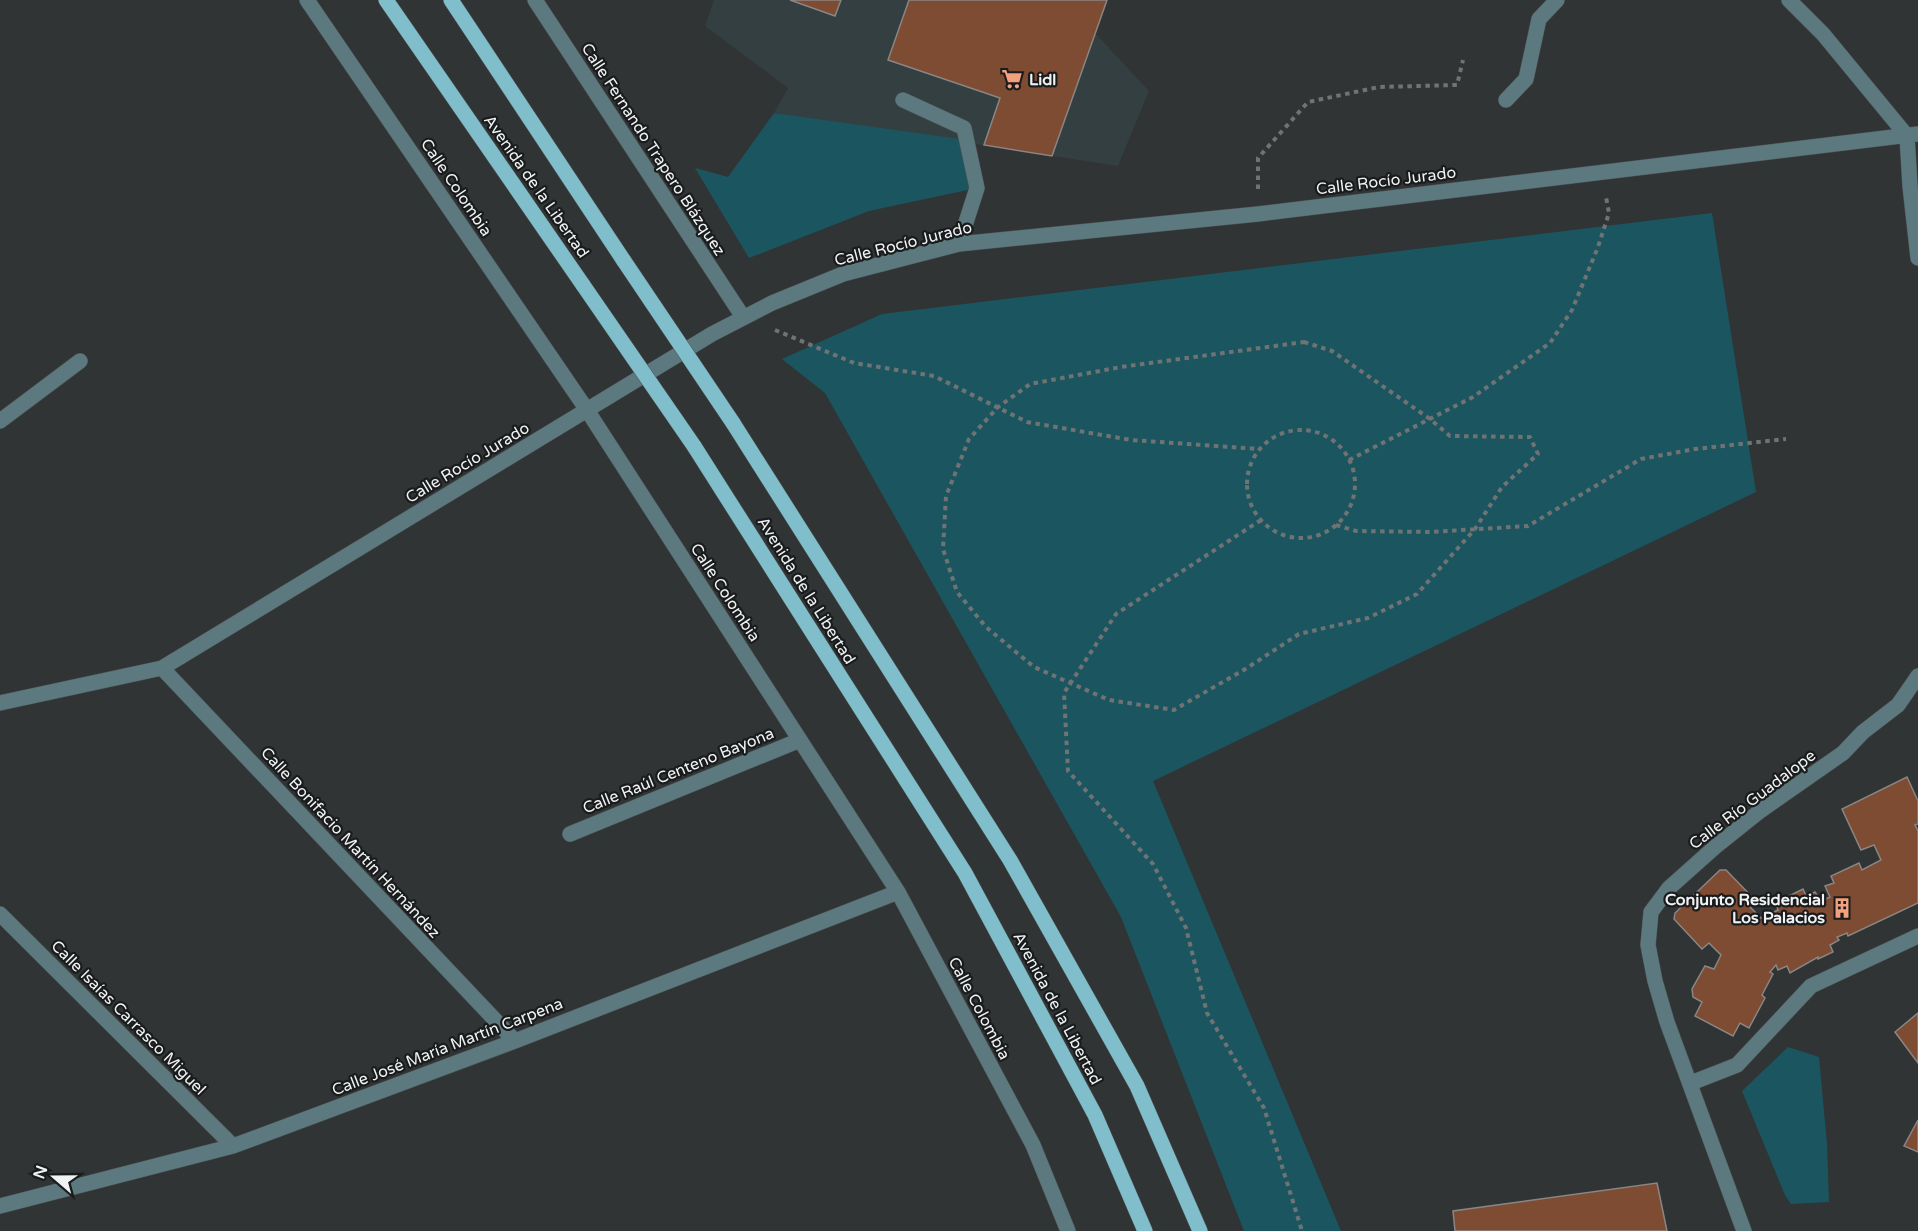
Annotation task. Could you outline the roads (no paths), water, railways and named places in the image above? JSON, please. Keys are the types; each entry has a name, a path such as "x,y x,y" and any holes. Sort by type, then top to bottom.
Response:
{"main road":[{"name":"Avenida de la Libertad","path":"386,0 693,446 965,873 1095,1115 1145,1231"},
{"name":"Avenida de la Libertad","path":"451,0 733,423 1010,860 1137,1086 1200,1231"}],"street":[{"name":"Calle Colombia","path":"307,0 587,410 898,892 1033,1145 1068,1231"},
{"name":"Calle Fernando Trapero Blázquez","path":"535,0 743,317"},
{"path":"1506,100 1526,80 1539,19 1557,0"},
{"path":"1789,0 1823,34 1913,135 1910,186 1918,258"},
{"path":"903,100 964,128 977,188 960,244"},
{"name":"Calle Rocío Jurado","path":"0,704 162,668 743,317 843,274 960,244 1258,214 1913,135"},
{"path":"0,421 80,361"},
{"name":"Calle Bonifacio Martín Hernández","path":"162,668 515,1041"},
{"name":"Calle Río Guadalope","path":"1744,1231 1655,981 1648,945 1652,912 1669,888 1715,847 1760,811 1843,753 1863,732 1898,705 1918,676"},
{"name":"Calle Raúl Centeno Bayona","path":"570,834 800,740"},
{"name":"Calle José María Martín Carpena","path":"0,1206 232,1146 515,1041 898,892"},
{"name":"Calle Isaías Carrasco Miguel","path":"0,914 232,1146"},
{"path":"1691,1083 1737,1065 1811,986 1918,936"}],"place":[{"name":"Lidl","path":"1012,79"},
{"name":"Conjunto Residencial Los Palacios","path":"1842,908"}]}
